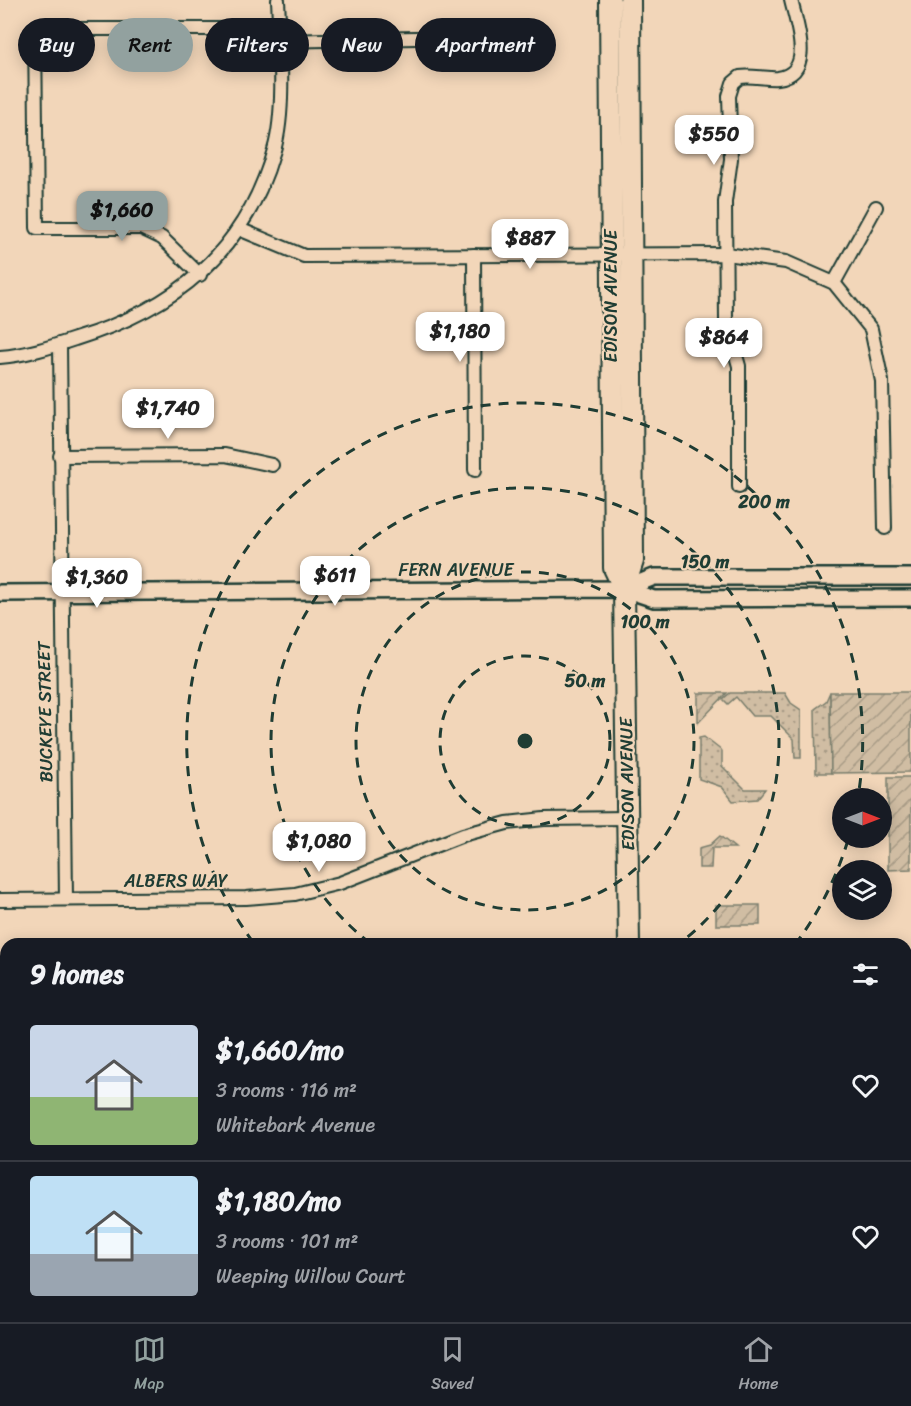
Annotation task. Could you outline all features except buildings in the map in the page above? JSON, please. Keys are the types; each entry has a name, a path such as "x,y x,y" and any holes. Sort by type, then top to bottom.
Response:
{"main road":[{"name":"EDISON AVENUE","path":"610,0 614,568 624,589"},
{"name":"EDISON AVENUE","path":"629,938 624,589 633,561 630,0"}],"street":[{"path":"278,0 279,18"},
{"path":"740,487 739,366 726,321 726,190 731,159 729,96 734,83 740,77 781,77 795,70 801,60 801,46 791,0"},
{"path":"200,275 162,238 141,228 37,228 35,29 205,33"},
{"path":"309,35 415,36"},
{"path":"0,357 14,356 60,344 115,327 164,301 200,275 240,229 262,186 275,148 281,72"},
{"path":"834,283 876,207"},
{"path":"240,229 304,256 726,254 786,262 834,283 871,330 882,381 885,528"},
{"path":"474,255 476,470"},
{"name":"BUCKEYE STREET","path":"60,344 66,899"},
{"path":"60,456 225,455 272,465"},
{"name":"FERN AVENUE","path":"624,589 654,577 911,577"},
{"name":"FERN AVENUE","path":"0,593 624,589 654,599 911,598"},
{"name":"ALBERS WAY","path":"0,900 246,898 295,894 340,883 463,835 507,823 544,819 628,818"}],"shaded area":[{"path":"830,692 831,773 816,773 815,709 826,701"},
{"path":"830,692 911,692 911,772 831,773"},
{"path":"698,693 727,693 698,723"},
{"path":"730,693 785,693 791,703 801,710 801,758 795,758 794,739 771,716 752,716 736,697 728,704 723,699"},
{"path":"704,737 722,751 722,766 745,789 765,789 757,799 733,801 722,787 699,779 699,738"},
{"path":"888,777 911,777 911,869 892,870 892,860 888,860 888,848 892,848 892,788 888,788"},
{"path":"720,836 735,848 712,848 711,868 699,868 699,848 710,845"},
{"path":"716,905 760,905 760,925 716,925"}]}
